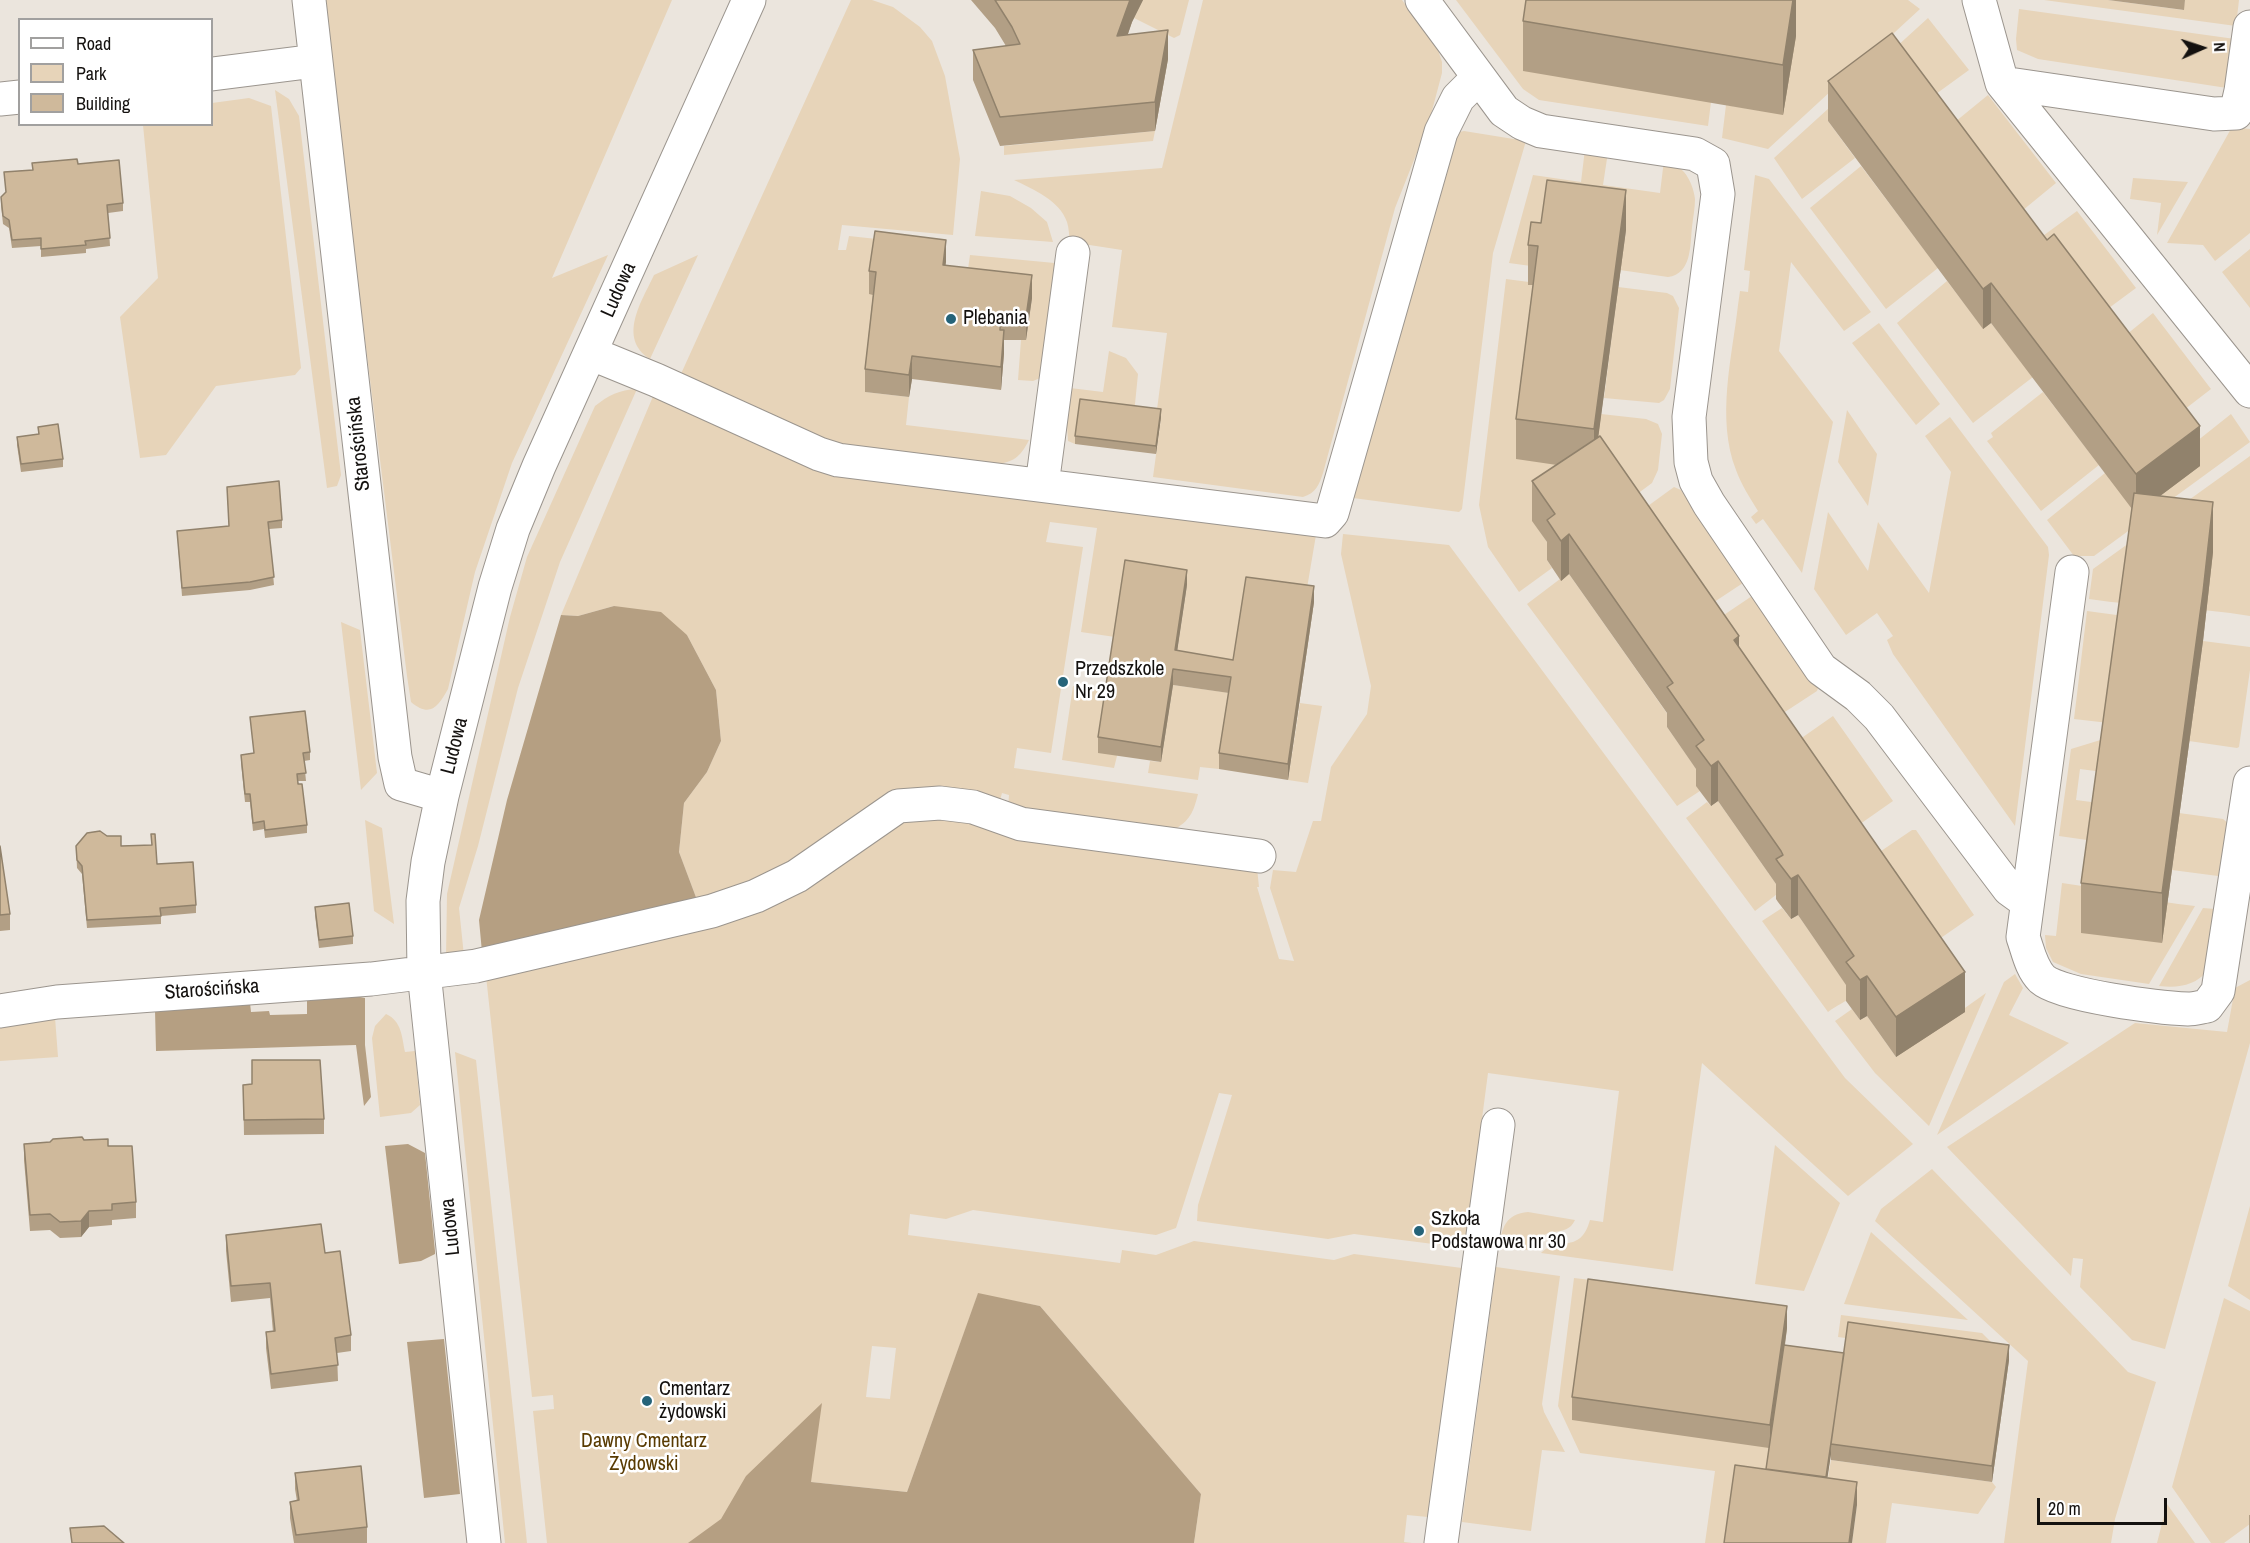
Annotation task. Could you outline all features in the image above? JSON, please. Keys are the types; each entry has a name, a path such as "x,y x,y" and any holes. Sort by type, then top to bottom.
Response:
{"street":[{"name":"Starościńska","path":"309,0 395,757 401,784 442,796"},
{"name":"Ludowa","path":"484,1543 424,972 423,900 428,862 487,614 513,529 539,466 749,0"},
{"path":"1422,0 1504,111 1522,123 1541,131 1695,154 1713,164 1718,194 1689,417 1691,462 1696,481 1708,504 1821,669 1858,696 1879,717 2009,889 2027,902"},
{"path":"1979,0 2002,83 2250,391"},
{"path":"2002,83 2214,114 2236,113 2250,27"},
{"path":"213,74 315,61"},
{"path":"590,352 819,454 858,463 1325,521 1332,513 1441,132 1458,98 1478,78"},
{"path":"0,99 18,97"},
{"path":"1042,485 1074,253"},
{"path":"2072,572 2023,937 2032,964 2043,980 2070,992 2088,996 2189,1009 2206,1006 2218,991 2250,783"},
{"name":"Starościńska","path":"0,1011 57,1002 371,979 476,966 712,911 756,896 797,876 898,806 940,803 973,807 1021,824 1259,856"},
{"path":"1440,1543 1498,1125"}],"green space":[{"path":"326,0 672,0 552,278 608,255 512,463 475,572 448,689 441,701 428,710 411,702 407,676 341,147"},
{"path":"851,0 872,0 893,7 920,27 932,41 945,76 960,159 953,235 842,225 838,250 846,250 849,236 941,246 876,295 865,392 909,397 906,425 1029,440 1019,455 1006,462 994,465 833,446 680,376"},
{"path":"1143,0 1189,0 1180,35 1174,38 1134,18"},
{"path":"1203,0 1402,0 1437,47 1442,62 1442,73 1429,122 1395,208 1323,473 1316,488 1303,497 1153,477 1161,418 1156,417 1167,333 1112,327 1122,250 1070,242 1067,222 1058,208 1045,196 1014,180 1162,168"},
{"path":"1456,0 1533,0 1711,102 1708,126 1539,100 1523,89"},
{"path":"1755,0 1908,0 1920,9 1768,149 1722,138 1726,105 1783,114"},
{"path":"2044,0 2108,0 2183,10 2185,0 2239,0 2236,26"},
{"path":"2019,9 2235,39 2227,88 2038,59 2017,50"},
{"path":"1928,18 1969,70 1918,107 1828,121 1855,158 1802,199 1774,158"},
{"path":"275,90 289,99 299,116 341,475 337,486 327,488"},
{"path":"1988,95 2056,183 2006,224 1939,135"},
{"path":"249,98 271,106 301,368 295,375 216,386 166,455 140,458 120,317 158,278 143,126 213,126 213,103"},
{"path":"2232,127 2250,129 2250,233 2215,261 2203,245 2167,243"},
{"path":"1155,131 1153,141 1004,155 1004,146"},
{"path":"1459,132 1526,141 1493,253 1462,509 1459,512 1353,498 1452,140"},
{"path":"1585,149 1608,152 1603,185 1660,193 1664,160 1684,172 1695,199 1688,258 1686,265 1676,275 1668,277 1620,270 1626,231 1531,266 1509,263 1533,175 1581,182"},
{"path":"1861,166 1938,268 1886,309 1810,208"},
{"path":"1755,175 1769,179 1871,312 1844,331 1791,262 1779,351 1833,422 1802,573 1763,519 1756,524 1751,517 1758,511 1736,470 1727,430 1727,388 1740,291 1748,292 1750,271 1744,270"},
{"path":"2133,178 2188,182 2157,235 2161,203 2130,199"},
{"path":"981,191 1010,196 1031,208 1047,222 1053,242 975,236"},
{"path":"2077,211 2136,288 2090,322 2025,249"},
{"path":"2250,249 2250,308 2222,272"},
{"path":"698,255 650,359 640,350 635,341 635,319 644,296 654,275"},
{"path":"970,255 1065,264 1050,374 1033,381 1018,380 1021,340 1026,340 1032,298 965,290"},
{"path":"1506,279 1529,282 1538,286 1601,414 1646,419 1658,424 1662,434 1658,470 1652,483 1621,506 1533,521 1555,554 1547,560 1552,568 1519,592 1488,547 1479,505"},
{"path":"1947,281 1983,328 1991,323 2033,377 1973,423 1897,323"},
{"path":"1618,287 1667,293 1673,296 1679,308 1670,389 1664,400 1659,403 1604,398"},
{"path":"2153,313 2211,389 2167,423 2110,348"},
{"path":"1879,323 1940,404 1916,425 1852,343"},
{"path":"1109,351 1126,358 1138,374 1134,414 1080,407 1075,444 1068,441 1066,411 1070,388 1103,392"},
{"path":"637,389 560,562 518,688 478,846 459,908 464,956 446,958 447,894 510,617 527,557 595,406 614,394"},
{"path":"2043,392 2099,465 2041,511 1987,441 1993,437 1991,433"},
{"name":"Przedszkole Nr 29","path":"654,394 784,454 1316,535 1305,600 1233,676 1175,666 1187,585 1115,637 1081,632 1097,528 1050,522 1046,542 1083,547 1051,753 1017,748 1014,768 1198,794 1189,818 1177,828 1008,808 1009,795 1002,793 999,804 970,792 941,786 895,792 796,862 697,900 679,852 684,803 707,772 721,741 716,690 687,635 614,606 578,616 561,615"},
{"path":"1847,410 1877,454 1868,506 1838,462"},
{"path":"2231,414 2250,442 2094,556 2074,556 2047,520 2105,473 2187,449"},
{"path":"1950,417 2048,547 2049,555 2015,826 1893,654 1887,640 1893,636 1877,613 1846,635 1814,589 1828,512 1868,571 1878,522 1929,593 1951,472 1925,436"},
{"path":"2250,456 2250,616 2089,599 2093,569"},
{"path":"1674,487 1681,490 1743,583 1696,614 1630,519"},
{"name":"Dawny Cmentarz Żydowski","path":"1343,534 1449,545 1845,1078 1913,1144 1848,1196 1702,1063 1673,1271 1541,1253 1555,1245 1569,1243 1581,1237 1590,1220 1603,1222 1619,1091 1488,1073 1465,1248 1354,1234 1328,1239 1197,1221 1198,1205 1232,1095 1219,1093 1176,1228 1156,1235 973,1210 946,1219 910,1214 908,1235 1120,1263 1122,1250 1156,1255 1194,1241 1334,1260 1354,1254 1462,1268 1428,1517 1407,1515 1404,1542 1412,1543 1194,1543 1201,1494 1040,1306 978,1294 907,1492 811,1482 740,1543 547,1543 533,1411 554,1409 553,1395 532,1397 486,976 712,922 907,812 1257,868 1259,887 1257,887 1279,959 1294,961 1270,888 1273,870 1296,872 1313,821 1321,821 1331,767 1367,714 1371,686 1341,554","holes":["872,1346 896,1348 890,1399 866,1397"]},
{"path":"1569,574 1673,722 1667,727 1704,780 1697,786 1700,791 1677,806 1527,604"},
{"path":"1752,596 1755,597 1818,688 1817,691 1765,725 1706,627"},
{"path":"2087,611 2124,616 2109,723 2074,719"},
{"path":"341,622 360,630 377,773 361,790"},
{"path":"2203,641 2250,647 2250,670 2239,747 2237,748 2189,741"},
{"path":"1173,685 1231,693 1219,769 1200,767 1198,780 1148,773 1150,761 1161,762"},
{"path":"1073,686 1107,690 1117,756 1114,768 1062,760"},
{"path":"1300,703 1322,706 1308,783 1288,780"},
{"path":"1833,716 1893,801 1843,836 1783,751"},
{"path":"2107,738 2103,772 2080,769 2076,800 2099,803 2094,841 2059,836 2071,749"},
{"path":"1718,801 1781,891 1755,911 1686,818 1707,802 1711,806"},
{"path":"2179,813 2223,819 2229,824 2222,875 2172,870"},
{"path":"365,820 382,828 394,924 374,911"},
{"path":"1912,830 1916,830 1974,915 1922,951 1862,864"},
{"path":"2062,883 2195,906 2149,984 2081,974 2053,962 2046,948 2045,935 2056,936"},
{"path":"1782,908 1791,919 1798,915 1854,996 1828,1012 1762,921"},
{"path":"2203,908 2215,909 2208,970 2198,980 2186,985 2159,986"},
{"path":"2015,974 2023,988 2009,1015 2069,1043 1937,1135 2004,982"},
{"path":"2250,980 2250,1043 2165,1349 2132,1340 2080,1287 2083,1259 2073,1258 2071,1276 1947,1147 2135,1023 2227,1032 2235,988"},
{"path":"1986,993 1929,1126 1875,1073 1835,1021 1852,1009 1860,1020 1867,1016 1896,1057"},
{"path":"386,1014 398,1025 405,1052 415,1051 420,1105 411,1113 380,1117 372,1038 375,1026"},
{"path":"55,1017 58,1057 0,1061 0,1027"},
{"path":"455,1052 476,1060 527,1543 505,1543"},
{"path":"1775,1145 1840,1203 1804,1291 1755,1284"},
{"path":"1932,1169 2128,1372 2156,1382 2115,1519 2111,1543 2004,1543 2028,1361 1875,1221 1881,1209"},
{"path":"2250,1206 2250,1300 2228,1286"},
{"path":"1528,1212 1575,1220 1566,1229 1541,1236 1528,1250 1499,1247 1506,1223 1521,1213"},
{"path":"1871,1232 1968,1320 1844,1304"},
{"path":"1496,1267 1560,1276 1542,1404 1565,1452 1542,1450 1531,1531 1462,1522"},
{"path":"1574,1278 1667,1289 1664,1312 1770,1448 1763,1492 1727,1543 1705,1543 1715,1471 1580,1453 1558,1406"},
{"path":"2224,1298 2250,1311 2250,1524 2224,1543 2211,1543 2172,1487"},
{"path":"1841,1315 1982,1333 2009,1360 1838,1337"},
{"path":"1831,1460 1992,1482 1996,1487 1978,1514 1892,1503 1886,1543 1852,1543 1857,1505 1824,1501"},
{"path":"2167,1504 2195,1543 2157,1543"}],"shaded area":[{"path":"614,606 661,612 687,635 716,690 721,741 707,772 684,803 679,852 697,900 482,952 479,920 507,800 561,615 578,616"},
{"path":"355,996 365,998 365,1045 371,1097 364,1106 356,1045 156,1051 155,1010 250,1003 251,1012 269,1011 270,1015 307,1014 307,998"},
{"path":"408,1144 425,1153 435,1254 421,1261 399,1264 385,1146"},
{"path":"978,1293 1040,1306 1201,1494 1194,1543 688,1543 721,1519 746,1476 822,1403 811,1482 907,1492"},
{"path":"444,1339 460,1494 424,1498 407,1342"}],"building":[{"path":"995,0 1130,0 1117,36 1168,30 1155,102 1000,117 973,50 1020,44"},
{"path":"1526,0 1793,0 1783,65 1523,21"},
{"path":"1892,33 2047,240 2054,234 2200,426 2136,474 1991,283 1983,289 1828,81"},
{"path":"77,159 78,164 119,160 123,203 107,205 110,238 85,241 86,245 41,249 41,238 12,240 9,220 3,216 1,197 6,192 4,172 33,170 32,163"},
{"path":"1547,180 1626,190 1594,429 1516,419 1538,246 1528,245 1531,222 1541,223"},
{"name":"Plebania","path":"875,231 946,240 943,265 1032,275 1026,317 1001,316 1000,330 1004,330 1001,367 912,356 909,375 865,369 876,272 869,271"},
{"path":"1080,399 1161,409 1156,446 1075,436"},
{"path":"58,424 63,459 21,464 17,437 39,434 38,427"},
{"path":"1600,436 1739,636 1734,640 1965,972 1896,1017 1867,976 1860,980 1846,962 1854,956 1798,875 1791,879 1778,862 1776,859 1783,855 1781,851 1718,761 1711,766 1696,746 1704,740 1667,687 1673,683 1569,534 1561,541 1547,520 1555,514 1532,481"},
{"path":"279,481 282,520 268,522 274,577 250,582 182,588 177,531 229,526 227,487"},
{"path":"2134,493 2213,502 2162,893 2081,883"},
{"path":"1125,560 1187,570 1175,650 1233,660 1246,577 1314,586 1288,764 1219,753 1231,677 1173,669 1161,747 1098,737"},
{"path":"305,711 310,752 303,753 306,773 297,774 298,784 302,784 307,825 265,830 264,821 253,823 250,794 245,794 241,755 254,753 250,717"},
{"path":"100,831 107,836 121,836 121,846 152,845 151,834 155,834 157,864 193,862 196,905 160,908 161,916 87,920 82,866 77,860 76,846 87,833"},
{"path":"0,846 10,914 0,915"},
{"path":"349,903 353,936 319,940 315,907"},
{"path":"252,1060 320,1060 324,1119 244,1120 243,1085 252,1084"},
{"path":"82,1137 84,1140 108,1139 108,1146 132,1146 136,1202 112,1204 112,1210 89,1211 81,1221 60,1222 50,1214 30,1215 24,1144"},
{"path":"321,1224 325,1253 340,1251 351,1335 335,1338 338,1365 271,1374 266,1332 275,1331 270,1283 231,1286 226,1235"},
{"path":"1588,1279 1787,1306 1770,1425 1572,1397"},
{"path":"1848,1322 2009,1345 1992,1466 1831,1444"},
{"path":"1784,1345 1844,1353 1826,1477 1766,1469"},
{"path":"1735,1465 1857,1482 1849,1543 1724,1543"},
{"path":"361,1466 367,1527 296,1535 290,1502 299,1500 295,1473"},
{"path":"104,1526 124,1543 72,1543 70,1528"}],"place":[{"name":"Plebania","path":"951,319"},
{"name":"Przedszkole Nr 29","path":"1063,682"},
{"name":"Szkoła Podstawowa nr 30","path":"1419,1231"},
{"name":"Cmentarz żydowski","path":"647,1401"}]}
